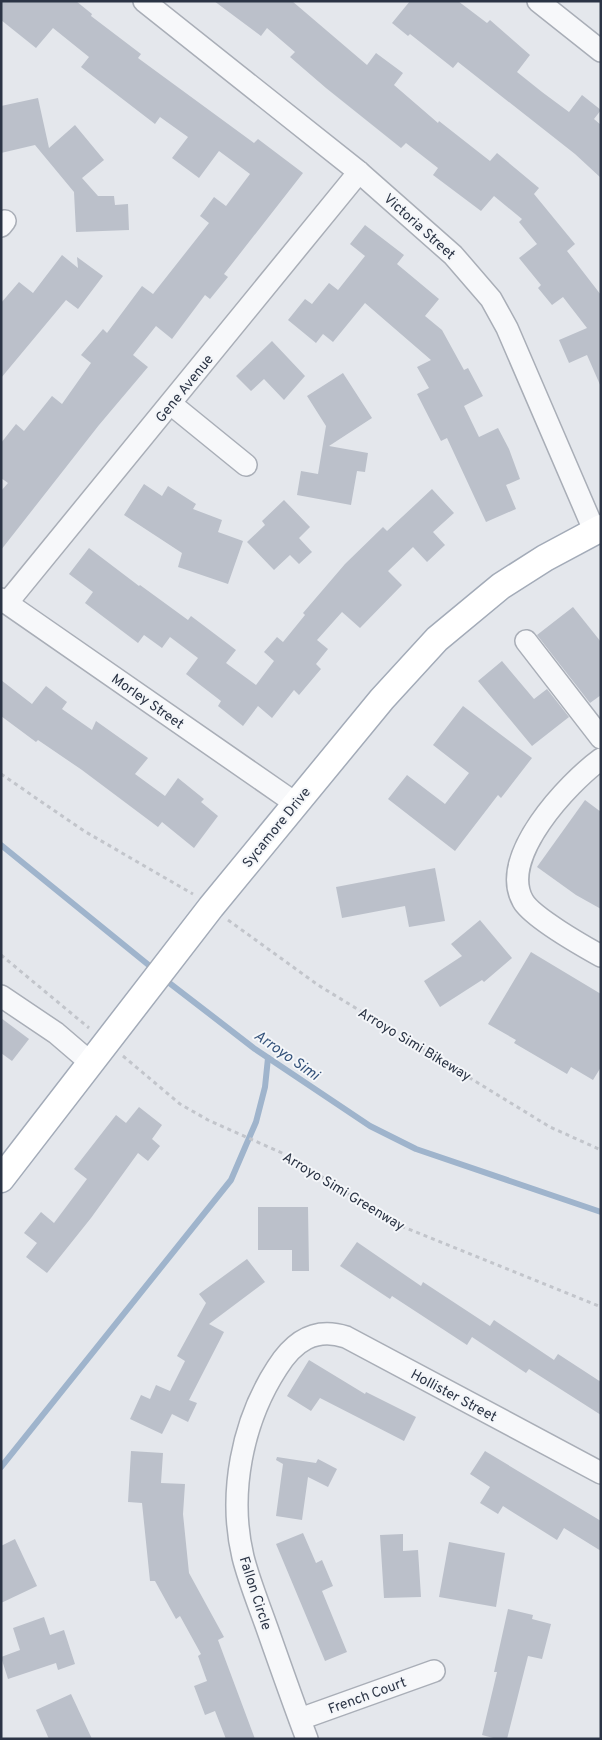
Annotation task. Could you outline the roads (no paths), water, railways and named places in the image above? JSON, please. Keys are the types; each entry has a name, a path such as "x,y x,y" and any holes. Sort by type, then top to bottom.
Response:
{"main road":[{"name":"Sycamore Drive","path":"1,1179 204,916 295,803 382,699 437,638 501,586 545,558 597,529"}],"street":[{"name":"Victoria Street","path":"144,1 359,172 453,255 491,299 507,328 597,529"},
{"path":"538,1 601,51"},
{"name":"Gene Avenue","path":"4,601 172,404 359,172"},
{"path":"172,404 246,465"},
{"name":"Morley Street","path":"4,601 295,803"},
{"path":"526,641 601,738"},
{"path":"601,759 588,768 549,809 524,853 518,868 518,884 526,904 555,928 601,956"},
{"path":"1,996 56,1033 91,1063"},
{"name":"Hollister Street","path":"304,1339 318,1334 332,1333 346,1337 601,1472"},
{"name":"Fallon Circle","path":"303,1729 243,1556 238,1511 240,1466 251,1422 269,1380 284,1357 304,1339"},
{"name":"French Court","path":"303,1729 434,1671"}],"waterway":[{"name":"Arroyo Simi","path":"1,845 156,971"},
{"name":"Arroyo Simi","path":"163,978 255,1049 370,1126 416,1149 601,1212"},
{"path":"1,1467 231,1180 256,1122 265,1087 268,1058"}]}
